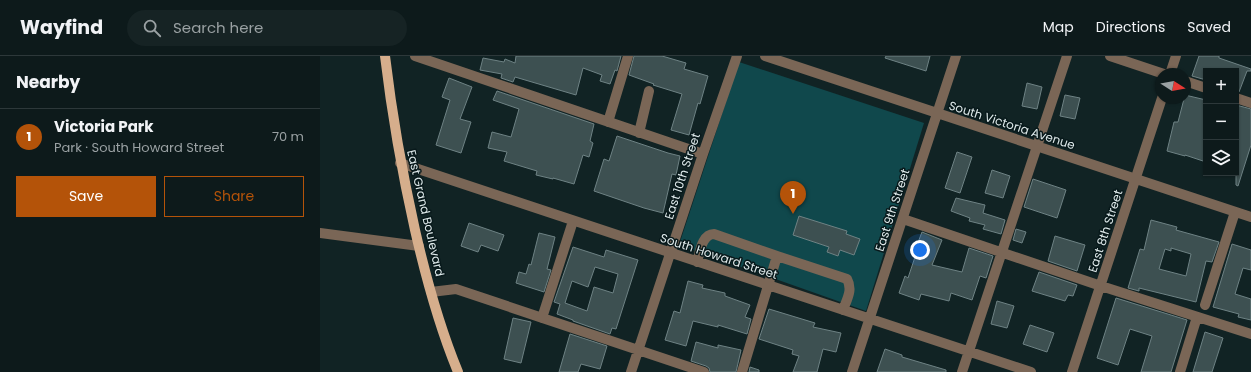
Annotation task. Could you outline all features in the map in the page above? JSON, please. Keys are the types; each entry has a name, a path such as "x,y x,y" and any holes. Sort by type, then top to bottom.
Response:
{"main road":[{"name":"East Grand Boulevard","path":"385,56 400,163 419,246 447,344 458,372"}],"street":[{"path":"415,56 703,154"},
{"path":"608,122 628,56"},
{"name":"East 10th Street","path":"631,372 736,56"},
{"name":"South Victoria Avenue","path":"765,56 1251,218"},
{"name":"East 9th Street","path":"852,372 956,56"},
{"path":"962,372 1067,56"},
{"path":"1110,56 1155,71"},
{"path":"1172,68 1176,56"},
{"path":"1191,83 1203,87"},
{"path":"639,133 648,91"},
{"path":"1239,99 1251,103"},
{"name":"East 8th Street","path":"1072,372 1160,104"},
{"name":"South Howard Street","path":"400,163 1031,372"},
{"path":"1205,306 1236,212"},
{"path":"903,219 1101,286 1251,334"},
{"path":"542,318 573,221"},
{"path":"320,233 419,246"},
{"path":"697,262 706,237 710,234 714,234 847,279 850,285 850,290 843,310"},
{"path":"742,372 777,256"},
{"path":"431,292 456,289 704,372"},
{"path":"1180,372 1196,317"}],"shaded area":[{"path":"739,62 924,123 866,311 679,245"}],"building":[{"path":"516,56 621,56 617,71 615,70 610,84 600,81 602,75 583,68 576,95 515,77 513,82 501,78 502,74 480,70 483,58 504,62 505,59 515,63"},
{"path":"634,56 662,56 686,63 684,69 708,76 700,104 698,103 689,135 671,130 682,94 653,85 654,84 629,75"},
{"path":"886,56 930,56 926,71 885,58"},
{"path":"1199,56 1219,56 1219,58 1251,69 1251,71 1247,71 1239,92 1239,68 1203,68 1203,79 1192,76"},
{"path":"449,78 472,87 460,119 471,122 461,153 436,145 450,100 442,97"},
{"path":"1027,83 1042,87 1037,109 1022,106"},
{"path":"497,91 594,124 590,141 593,143 589,157 583,155 574,184 536,175 537,171 504,161 507,152 488,148 492,132 511,137 519,109 493,100"},
{"path":"1065,95 1080,98 1075,119 1060,116"},
{"path":"1191,96 1203,99 1203,161 1167,151 1174,122 1178,122 1183,104 1191,104"},
{"path":"1239,106 1251,109 1251,145 1238,186 1236,185 1236,176 1239,176"},
{"path":"617,136 680,156 676,175 672,174 663,213 594,191 604,159 609,161"},
{"path":"957,152 972,157 960,193 945,188"},
{"path":"992,170 1010,176 1003,198 985,193"},
{"path":"1033,179 1066,190 1057,218 1024,207"},
{"path":"956,198 985,205 983,213 1005,220 1001,234 983,229 985,225 969,221 970,218 951,211"},
{"path":"799,216 847,231 846,234 860,239 854,255 840,250 838,256 827,252 829,247 793,235"},
{"path":"1151,220 1177,227 1176,230 1219,242 1212,262 1206,261 1196,302 1139,288 1139,291 1128,288 1140,249 1144,250","holes":["1171,248 1191,254 1186,276 1159,269 1165,249 1171,251"]},
{"path":"469,223 504,235 498,251 481,245 478,252 461,246"},
{"path":"1016,229 1026,232 1022,243 1013,240"},
{"path":"922,232 942,240 932,265 962,272 969,248 993,256 986,278 980,276 972,300 951,293 949,301 921,294 919,300 899,293 905,276 908,278"},
{"path":"539,233 555,237 547,269 551,270 544,292 516,283 519,272 526,274 529,264 531,265"},
{"path":"1055,236 1085,245 1077,271 1048,261"},
{"path":"1232,244 1251,250 1251,270 1243,268 1235,294 1251,299 1251,320 1238,317 1239,314 1213,307"},
{"path":"573,247 604,257 606,250 638,260 616,329 612,328 610,334 557,314 560,304 554,302","holes":["595,267 618,274 613,293 594,287 587,311 565,303 572,281 588,287"]},
{"path":"1039,272 1077,285 1073,296 1068,295 1065,301 1032,291"},
{"path":"688,281 703,285 702,288 725,293 725,296 750,305 745,317 751,319 747,334 718,325 718,327 693,321 686,346 665,340 674,311 680,313"},
{"path":"1116,298 1187,320 1171,372 1141,372 1152,336 1130,329 1118,365 1097,358"},
{"path":"997,301 1014,306 1007,328 991,324"},
{"path":"769,309 815,323 813,327 841,333 836,352 823,349 817,372 793,372 799,356 792,354 793,350 759,339"},
{"path":"513,318 531,322 521,363 504,359"},
{"path":"1030,325 1054,333 1047,352 1023,344"},
{"path":"1205,332 1223,338 1212,372 1193,372"},
{"path":"570,334 607,346 600,369 581,364 578,372 559,372"},
{"path":"696,342 718,348 718,345 741,350 736,372 710,372 709,368 706,366 691,361"},
{"path":"885,349 902,355 902,357 946,370 946,372 877,372"},
{"path":"750,367 759,370 759,372 749,372"}],"place":[{"name":"Victoria Park","path":"793,214"}]}
